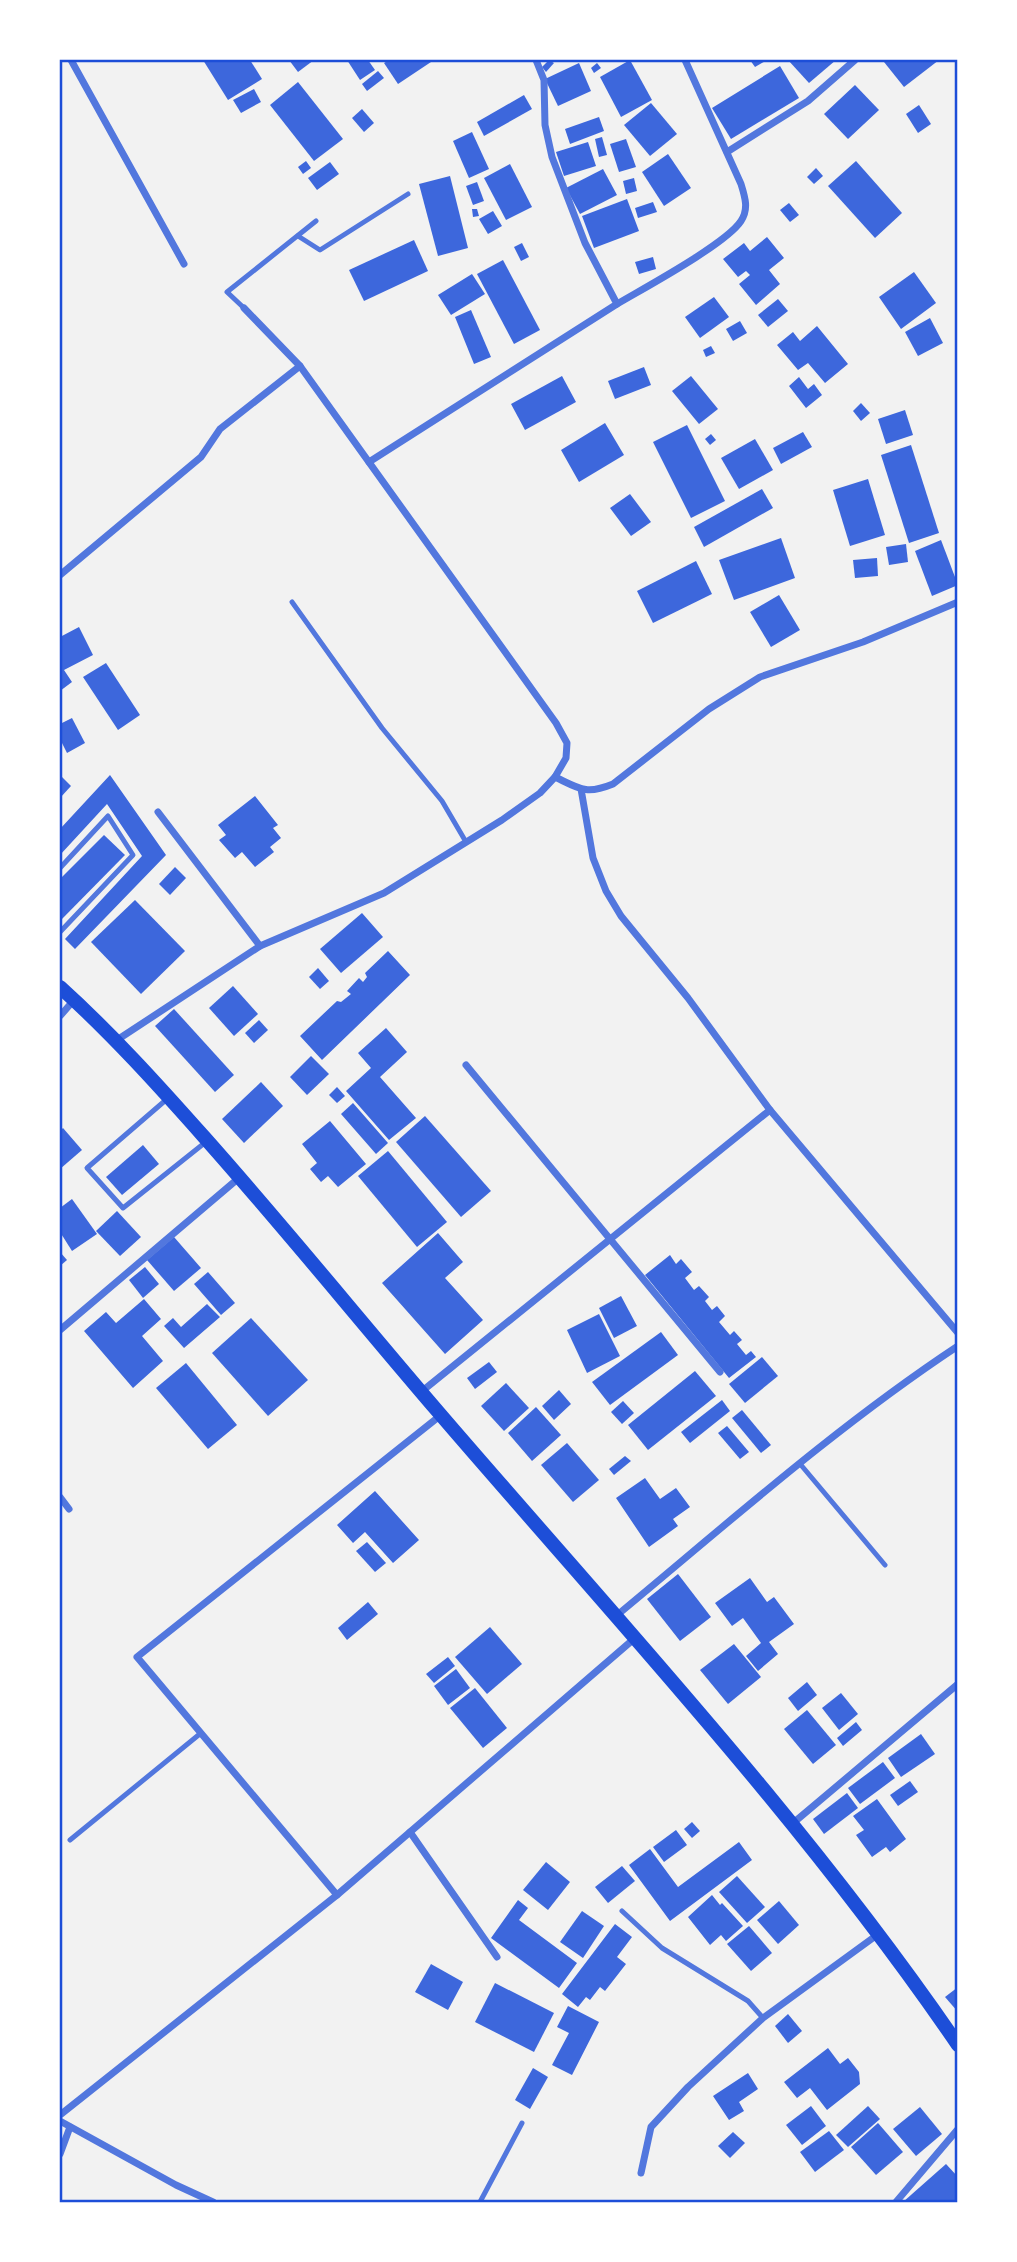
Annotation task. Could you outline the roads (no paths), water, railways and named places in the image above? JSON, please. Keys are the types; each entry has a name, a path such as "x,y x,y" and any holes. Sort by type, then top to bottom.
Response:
{"main road":[{"path":"60,987 117,1040 240,1177 421,1392 635,1638 792,1824 957,2045"}],"street":[{"path":"71,60 184,264"},
{"path":"536,60 544,80 545,125 552,157 585,243 617,304"},
{"path":"369,462 723,239 741,221 747,203 741,184 685,60"},
{"path":"727,152 808,101 855,60"},
{"path":"117,1040 260,946 384,893 466,842 540,793 555,777 566,758 567,743 556,723 300,366 244,308"},
{"path":"60,575 201,457 220,429 300,366"},
{"path":"555,777 581,789 596,791 613,784 709,709 760,677 863,642 957,602"},
{"path":"581,789 593,858 606,891 621,916 688,998 770,1110 957,1333"},
{"path":"158,812 260,946"},
{"path":"60,1016 74,1000"},
{"path":"466,1065 720,1372"},
{"path":"421,1392 770,1110"},
{"path":"60,1330 240,1177"},
{"path":"616,1616 800,1465 921,1370 957,1346"},
{"path":"337,1895 137,1657 441,1415"},
{"path":"60,1497 69,1509"},
{"path":"60,2115 337,1895 635,1638"},
{"path":"792,1824 957,1684"},
{"path":"410,1832 497,1957"},
{"path":"641,2173 650,2127 688,2087 763,2018 877,1935"},
{"path":"60,2121 212,2202"},
{"path":"60,2154 70,2126"},
{"path":"896,2203 957,2129"}],"lane":[{"path":"298,236 320,250 408,194"},
{"path":"244,308 228,292 316,221"},
{"path":"292,602 383,728 442,801 466,842"},
{"path":"60,868 108,816 134,855 60,932"},
{"path":"169,1097 87,1168 123,1208 207,1140"},
{"path":"800,1465 885,1565"},
{"path":"70,1840 201,1733"},
{"path":"622,1912 662,1948 748,2001 763,2018"},
{"path":"480,2203 522,2123"}]}
